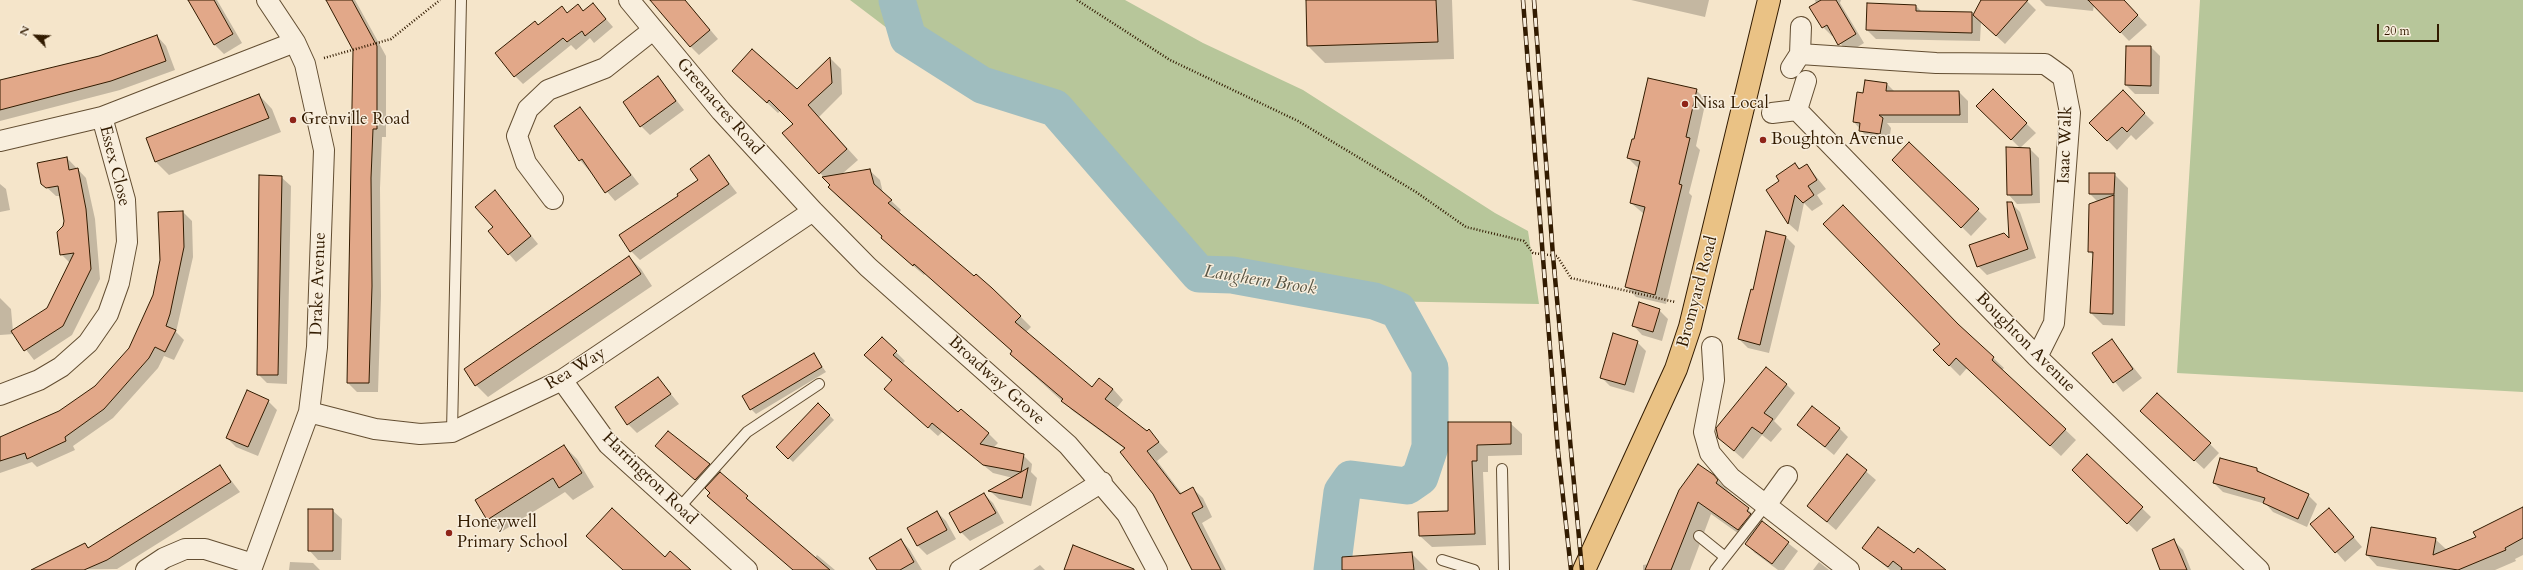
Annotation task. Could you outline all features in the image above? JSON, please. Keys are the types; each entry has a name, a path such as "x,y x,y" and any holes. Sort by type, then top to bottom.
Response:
{"main road":[{"name":"Bromyard Road","path":"1584,570 1676,369 1702,338 1697,304 1769,0"}],"street":[{"name":"Drake Avenue","path":"252,567 309,412 317,347 324,150 305,64 295,42 268,0"},
{"name":"Greenacres Road","path":"629,0 721,111 813,211"},
{"name":"Isaac Walk","path":"1801,27 1796,61 2045,64 2063,77 2070,113 2054,322 2038,357"},
{"path":"553,199 526,163 517,136 528,108 548,90 605,68 653,30"},
{"path":"0,141 102,117 295,42"},
{"path":"1772,113 1797,110 1806,81"},
{"name":"Boughton Avenue","path":"1797,110 2038,357 2259,570"},
{"name":"Essex Close","path":"0,395 39,380 61,367 88,343 108,314 119,283 127,242 125,200 102,117"},
{"name":"Rea Way","path":"309,412 375,429 420,434 452,432 562,380 813,211"},
{"name":"Broadway Grove","path":"813,211 868,267 1068,445 1102,482 1127,514 1157,570"},
{"path":"1702,338 1714,380 1704,432 1710,453 1731,478 1848,570"},
{"name":"Harrington Road","path":"562,380 608,444 747,570"},
{"path":"1766,505 1786,476"},
{"path":"960,570 1102,482"},
{"path":"146,570 164,558 185,549 205,549 252,567"}],"lane":[{"path":"452,432 461,0"},
{"path":"679,508 748,432 820,384"},
{"path":"1502,469 1504,570"},
{"path":"1715,570 1766,505"},
{"path":"1699,536 1725,557"},
{"path":"1442,560 1474,570"}],"path":[{"path":"305,64 391,39 440,0"},
{"path":"1077,0 1170,60 1298,121 1416,192 1466,227 1524,241 1533,253 1557,256 1571,278 1662,300 1697,304"}],"green space":[{"path":"850,0 1125,0 1203,43 1303,90 1495,213 1528,231 1539,304 1374,301 1232,275 1199,274 1055,108 978,97"},
{"path":"2200,0 2523,0 2523,392 2177,373"}],"building":[{"path":"188,0 214,0 233,34 214,45"},
{"path":"326,0 352,0 377,46 377,129 373,129 371,178 372,286 369,383 347,383 353,50"},
{"path":"650,0 685,0 710,30 690,47"},
{"path":"1306,0 1436,0 1438,42 1307,46"},
{"path":"1821,0 1836,0 1856,34 1838,45 1827,25 1822,28 1809,7"},
{"path":"1981,0 2028,0 1996,36 1973,15"},
{"path":"2088,0 2124,0 2138,15 2120,33"},
{"path":"593,3 606,19 585,36 582,31 567,42 563,38 514,77 495,53 535,21 538,25 562,6 567,13 578,4 583,11"},
{"path":"1867,3 1916,5 1916,11 1972,12 1972,33 1866,30"},
{"path":"157,35 166,61 111,81 0,110 0,80 99,56"},
{"path":"2126,46 2151,46 2151,86 2125,85"},
{"path":"752,49 797,89 830,57 832,83 808,105 847,149 819,174 782,133 793,124 769,100 767,103 732,71"},
{"path":"658,76 676,101 640,127 623,102"},
{"path":"1648,78 1697,89 1686,137 1690,138 1679,184 1682,185 1655,295 1625,287 1645,207 1630,203 1640,161 1627,158 1632,139 1634,139"},
{"path":"1865,80 1887,83 1886,91 1959,91 1960,115 1879,115 1883,118 1880,134 1859,131 1860,123 1853,122 1857,92 1863,93"},
{"path":"1993,89 2027,123 2011,140 1976,106"},
{"path":"2123,90 2145,113 2127,132 2122,127 2107,141 2089,123"},
{"path":"259,94 269,118 155,162 146,138"},
{"path":"580,107 631,175 605,193 582,159 579,161 554,126"},
{"path":"1909,142 1979,209 1961,228 1892,160"},
{"path":"2006,147 2030,148 2032,195 2007,195"},
{"path":"709,155 729,184 630,252 619,235 678,196 677,194 698,180 690,169"},
{"path":"67,157 69,170 78,168 86,209 91,269 63,326 24,351 11,331 47,308 74,253 60,255 57,232 63,226 64,221 58,186 46,188 41,184 37,163"},
{"path":"1795,163 1799,169 1807,164 1817,180 1808,186 1814,195 1803,203 1795,195 1788,224 1766,190 1779,181 1776,176"},
{"path":"870,169 874,184 892,200 888,203 974,276 976,274 992,288 1021,316 1015,322 1092,387 1099,378 1113,389 1105,399 1147,431 1149,429 1159,442 1147,451 1180,494 1193,487 1203,507 1192,513 1221,570 1192,570 1153,494 1120,452 1125,448 1061,401 1063,399 1010,354 1012,351 914,264 913,266 881,238 882,236 828,187 830,185 822,177"},
{"path":"2089,173 2115,173 2114,194 2089,194"},
{"path":"259,175 282,176 278,375 257,375"},
{"path":"495,190 531,236 508,255 488,231 493,227 475,207"},
{"path":"2114,195 2113,314 2090,313 2093,252 2088,252 2089,204"},
{"path":"2007,202 2012,202 2028,249 1977,267 1969,245 2004,233 2009,238"},
{"path":"1843,205 1958,324 1994,357 1992,360 2066,429 2050,446 1956,358 1949,366 1933,350 1940,344 1823,224"},
{"path":"183,211 184,247 170,314 166,326 176,330 165,352 155,347 149,358 104,409 65,437 66,441 27,459 25,453 0,461 0,437 59,411 95,386 129,348 153,295 160,260 158,212"},
{"path":"1766,231 1786,236 1760,345 1738,339 1751,289 1753,290"},
{"path":"629,256 641,274 475,386 464,369"},
{"path":"1639,302 1660,309 1653,332 1632,326"},
{"path":"1613,333 1638,341 1625,385 1600,378"},
{"path":"882,337 897,351 893,355 958,412 961,409 989,433 980,444 1024,454 1021,472 983,465 932,423 928,428 884,389 892,380 864,355"},
{"path":"2112,339 2133,369 2113,383 2092,353"},
{"path":"814,353 822,367 750,410 742,396"},
{"path":"1766,367 1787,384 1764,413 1773,419 1762,434 1752,427 1734,451 1718,438 1716,428"},
{"path":"658,377 671,394 627,425 615,407"},
{"path":"247,390 269,400 248,447 226,438"},
{"path":"2157,393 2211,443 2194,461 2140,411"},
{"path":"818,403 830,415 788,459 776,447"},
{"path":"1812,406 1840,428 1825,447 1797,425"},
{"path":"1448,422 1511,422 1511,444 1477,445 1477,461 1472,461 1475,534 1419,536 1418,512 1448,511"},
{"path":"668,431 710,464 695,480 655,446"},
{"path":"564,445 582,473 559,488 553,478 487,520 475,500"},
{"path":"1847,454 1867,470 1827,522 1807,506"},
{"path":"2087,454 2143,507 2127,524 2072,470"},
{"path":"2220,458 2257,468 2257,471 2309,494 2298,519 2263,503 2265,498 2213,483"},
{"path":"1698,464 1714,475 1718,480 1716,483 1749,508 1747,511 1751,514 1738,530 1698,502 1671,570 1645,570 1679,490"},
{"path":"220,465 231,482 107,560 84,570 31,570 85,543 88,548"},
{"path":"1028,468 1022,498 988,491"},
{"path":"720,472 748,496 746,498 830,570 793,570 707,496 710,493 705,488"},
{"path":"984,493 996,513 960,533 949,513"},
{"path":"2523,507 2523,538 2505,548 2506,550 2458,570 2366,555 2371,527 2436,538 2433,555 2476,537 2473,532"},
{"path":"612,508 665,557 670,551 691,570 623,570 586,536"},
{"path":"2329,508 2354,537 2335,553 2310,524"},
{"path":"308,509 333,509 333,551 308,551"},
{"path":"937,511 947,530 917,546 907,528"},
{"path":"1762,521 1789,542 1772,564 1745,544"},
{"path":"1878,527 1914,553 1918,548 1946,570 1901,570 1902,568 1893,561 1888,567 1862,548"},
{"path":"901,539 914,562 900,570 877,570 869,558"},
{"path":"2174,539 2187,570 2160,570 2152,549"},
{"path":"1073,545 1134,569 1134,570 1064,570"},
{"path":"1412,552 1414,570 1342,570 1342,557"}],"waterway":[{"name":"Laughern Brook","path":"897,0 908,38 982,85 1055,108 1199,274 1232,275 1374,301 1398,310 1430,368 1430,447 1420,477 1407,486 1351,479 1342,492 1332,570"}],"railway":[{"path":"1523,0 1558,451 1571,570"},
{"path":"1534,0 1553,256 1582,570"}],"place":[{"name":"Nisa Local","path":"1685,104"},
{"name":"Grenville Road","path":"293,120"},
{"name":"Boughton Avenue","path":"1763,140"},
{"name":"Honeywell Primary School","path":"449,533"}]}
